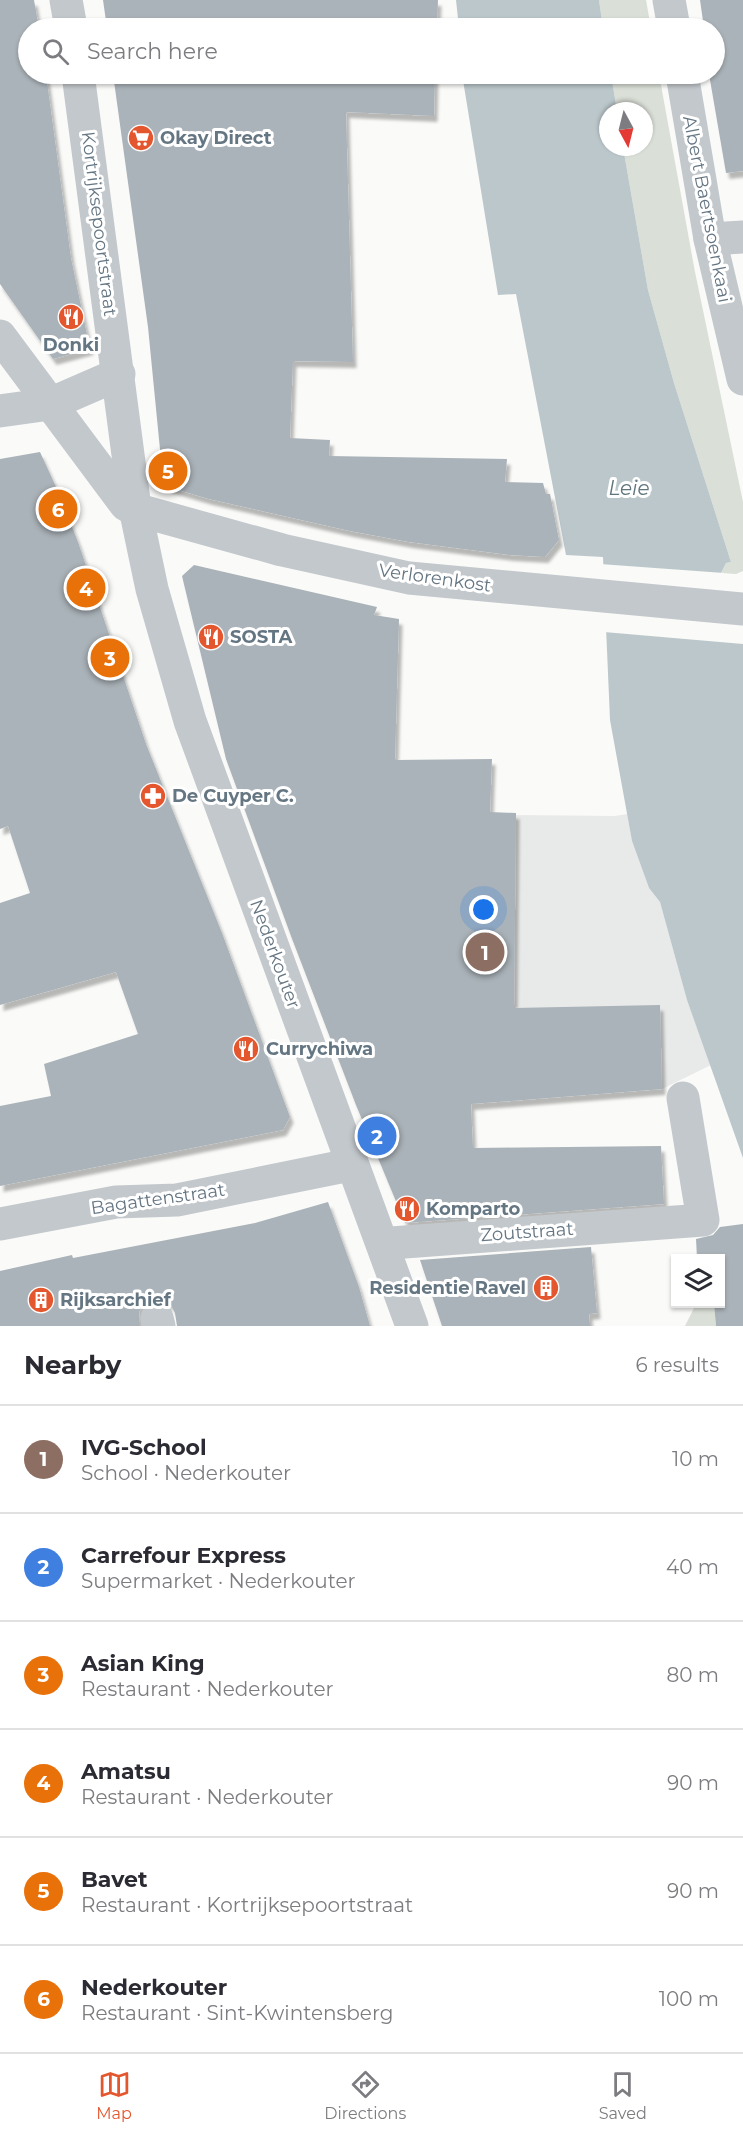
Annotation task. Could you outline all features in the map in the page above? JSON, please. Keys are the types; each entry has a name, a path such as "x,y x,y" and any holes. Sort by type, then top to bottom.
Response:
{"street":[{"path":"66,0 69,18"},
{"path":"669,0 672,18"},
{"name":"Kortrijksepoortstraat","path":"79,84 135,508"},
{"name":"Albert Baertsoenkaai","path":"684,84 710,238 743,379"},
{"path":"710,238 743,237"},
{"path":"0,336 126,505 135,508"},
{"path":"0,411 50,404 118,374"},
{"name":"Verlorenkost","path":"135,508 282,550 409,578 743,609"},
{"name":"Nederkouter","path":"135,508 152,589 190,721 412,1326"},
{"name":"Zoutstraat","path":"384,1245 703,1220 683,1098"},
{"name":"Bagattenstraat","path":"0,1224 116,1202 177,1200 340,1167 350,1162"}],"shaded area":[{"path":"599,0 646,0 649,18 602,18"},
{"path":"613,84 661,84 695,272 743,502 743,571 736,574 721,573 726,563 731,562 674,383 648,290 625,156 653,156 653,102 616,102"},
{"path":"627,814 632,841 649,888 660,902 687,1000 711,1065 662,1089 494,1093 376,1069 343,1070 291,936 426,934 509,815 615,816"},
{"path":"694,1308 714,1308 716,1326 685,1326"}],"water":[{"path":"456,0 599,0 602,18 458,18"},
{"name":"Leie","path":"464,84 613,84 616,102 599,102 599,156 625,156 648,290 674,383 731,562 726,563 721,573 743,638 743,1158 687,1000 660,902 649,888 632,841 610,720 603,557 566,555 516,294 498,295"}],"pier":[{"path":"600,564 724,573 743,629 743,644 604,632"}],"building":[{"path":"0,0 34,0 37,18 18,18 18,84 47,84 71,258 90,349 53,359 0,284"},
{"path":"103,0 438,0 437,18 106,18"},
{"path":"700,0 743,0 743,171 726,173 711,84 725,84 725,18 703,18"},
{"path":"114,84 435,84 434,116 346,112 353,362 293,361 290,438 330,440 329,456 507,459 505,482 543,483 546,494 550,494 559,540 545,557 510,555 409,542 209,499 168,487 163,480 148,327"},
{"path":"40,452 78,542 146,744 222,933 290,1117 283,1130 0,1186 0,1106 51,1096 44,1064 138,1034 116,972 0,1005 0,903 30,893 8,826 0,829 0,459"},
{"path":"194,565 377,607 374,615 399,619 395,760 492,759 490,812 516,813 514,1008 660,1005 662,1089 471,1104 473,1148 661,1146 664,1204 405,1223 356,1105 226,759 182,576"},
{"path":"328,1202 359,1287 370,1326 177,1326 171,1305 163,1300 153,1300 144,1304 139,1312 140,1326 0,1326 0,1271 72,1255 73,1258 255,1223"},
{"path":"743,1224 743,1326 716,1326 714,1308 725,1308 725,1254 697,1254 696,1239 713,1235 720,1227"},
{"name":"Residentie Ravel","path":"591,1247 597,1313 589,1314 590,1326 442,1326 420,1260"}],"place":[{"name":"Okay Direct","path":"141,138"},
{"name":"Donki","path":"71,317"},
{"name":"Bavet","path":"168,471"},
{"name":"Nederkouter","path":"58,509"},
{"name":"Amatsu","path":"86,588"},
{"name":"SOSTA","path":"211,637"},
{"name":"Asian King","path":"110,658"},
{"name":"De Cuyper C.","path":"153,796"},
{"name":"IVG-School","path":"485,952"},
{"name":"Currychiwa","path":"246,1049"},
{"name":"Carrefour Express","path":"377,1136"},
{"name":"Komparto","path":"407,1209"},
{"name":"Residentie Ravel","path":"546,1288"},
{"name":"Rijksarchief","path":"41,1300"}]}
